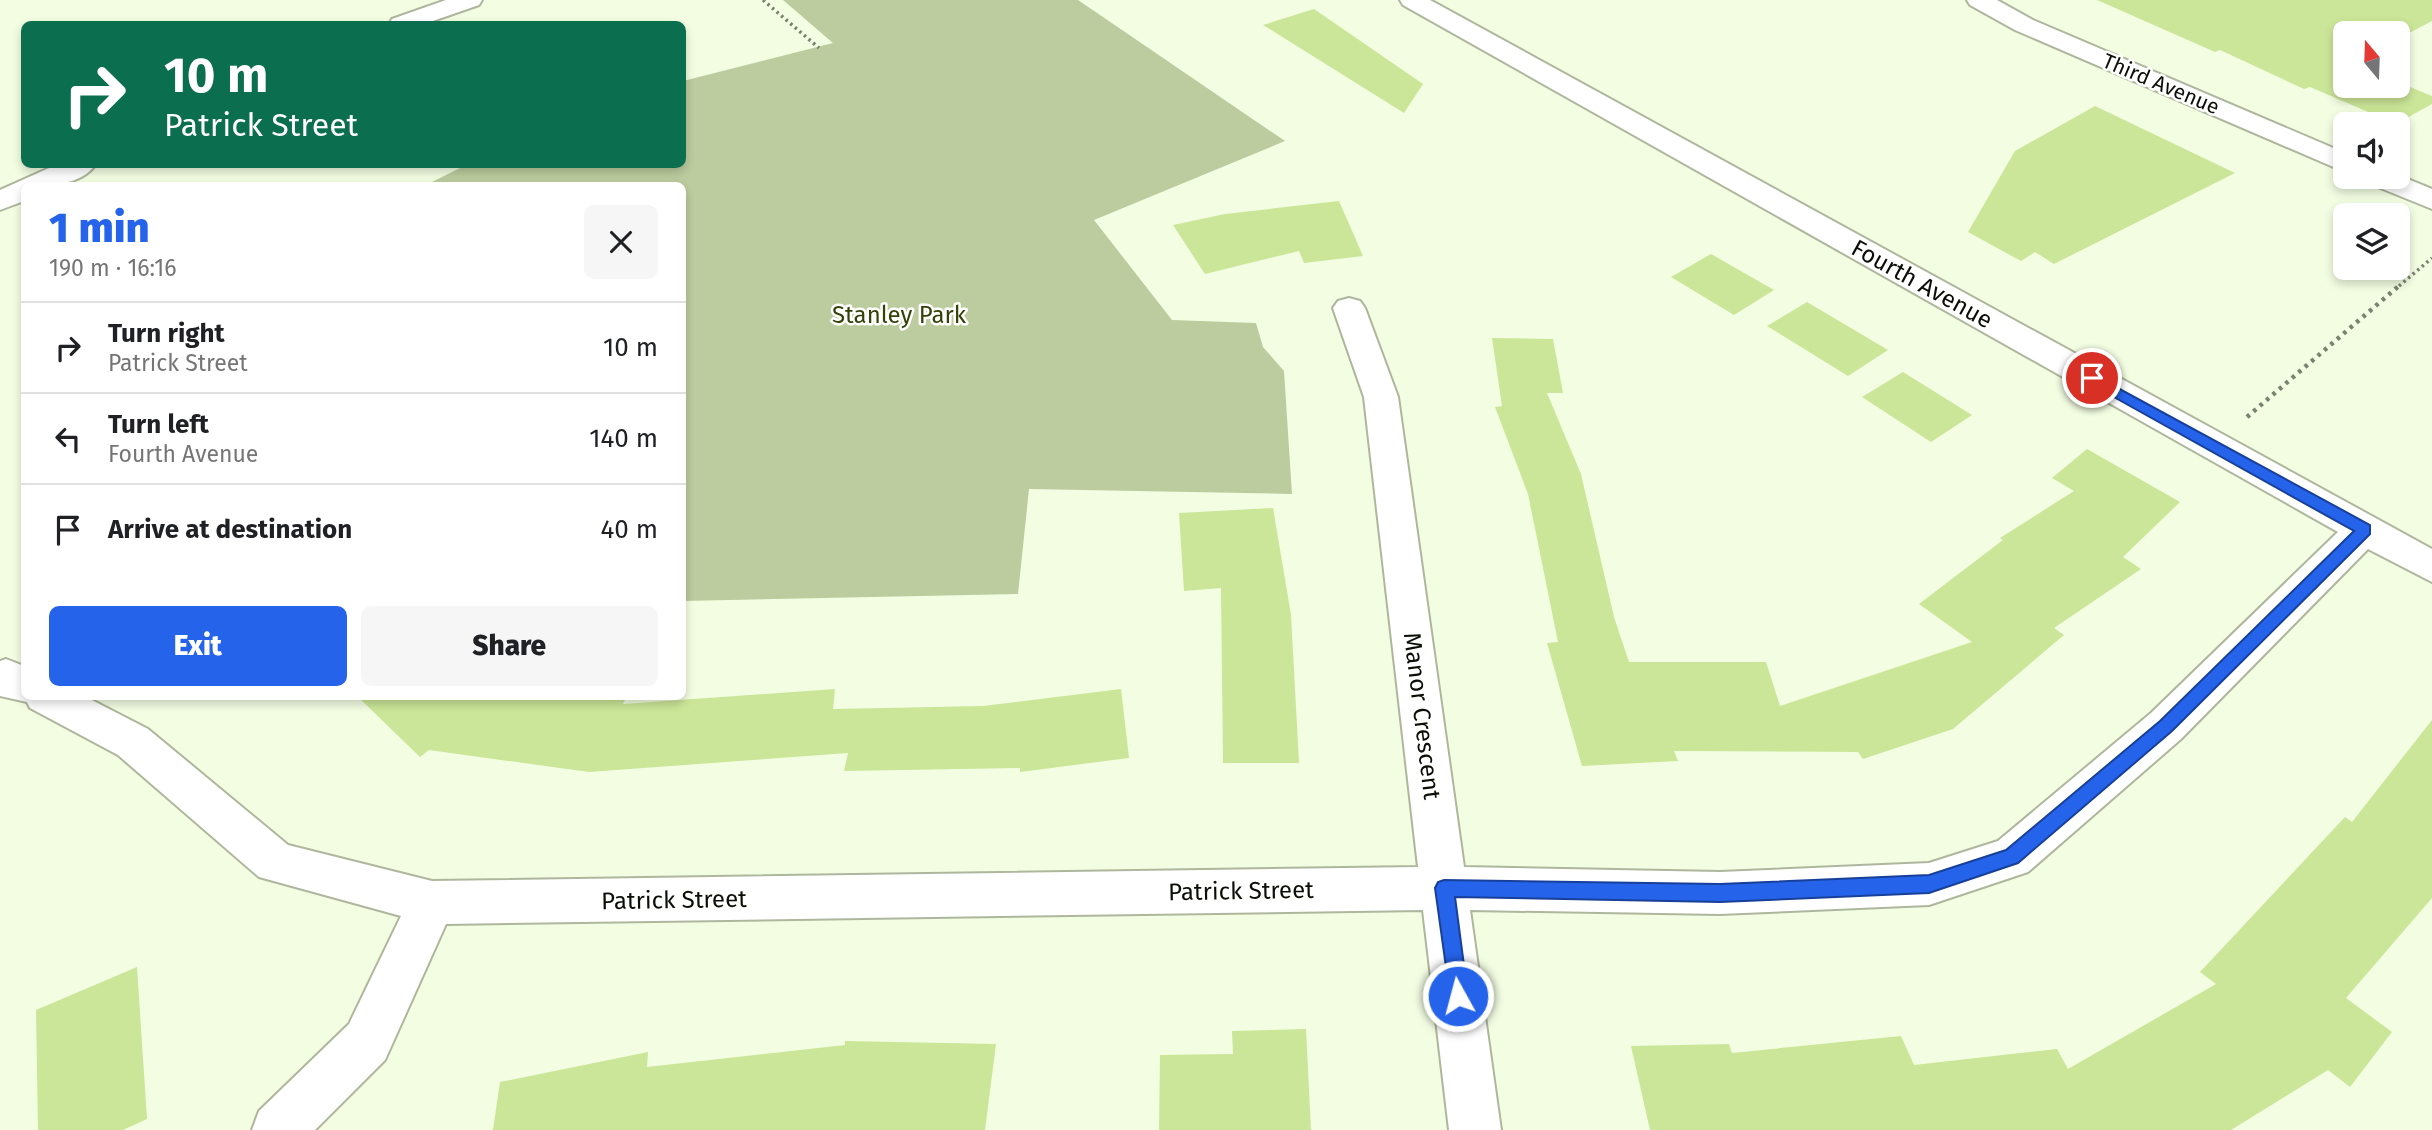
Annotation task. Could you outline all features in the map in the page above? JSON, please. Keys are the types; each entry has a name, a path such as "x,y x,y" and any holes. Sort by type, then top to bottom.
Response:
{"street":[{"path":"410,21 470,0"},
{"name":"Fourth Avenue","path":"1412,0 2432,567"},
{"name":"Third Avenue","path":"1979,0 2024,25 2333,158"},
{"path":"43,182 73,168"},
{"path":"2406,189 2432,200"},
{"path":"0,201 21,191"},
{"name":"Manor Crescent","path":"1349,308 1381,397 1475,1130"},
{"name":"Patrick Street","path":"53,700 133,742 275,862 432,903 1444,888 1720,893 1929,884 2012,857 2166,726 2364,530"},
{"path":"0,679 6,676 21,684"},
{"path":"278,1130 367,1042 432,903"}],"path":[{"path":"763,0 819,48"},
{"path":"2213,446 2432,258"}],"green space":[{"name":"Stanley Park","path":"783,0 1078,0 1285,141 1094,220 1172,320 1256,323 1263,347 1284,371 1292,494 1029,489 1018,594 686,601 686,182 432,182 460,168 686,168 686,80 833,43"}],"building":[{"path":"2097,0 2432,0 2432,21 2410,33 2410,21 2333,21 2333,97 2310,87 2304,89 2220,50 2215,52"},
{"path":"1314,9 1423,84 1404,113 1263,25"},
{"path":"2410,87 2432,96 2432,104 2410,116 2410,112 2368,112 2336,98 2410,98"},
{"path":"2095,106 2235,173 2054,264 2035,252 2021,261 1968,232 2015,151"},
{"path":"1339,201 1363,256 1304,263 1299,251 1205,274 1173,225 1225,214"},
{"path":"1711,254 1774,290 1734,315 1671,277"},
{"path":"1807,302 1888,350 1848,376 1767,326"},
{"path":"1492,338 1553,339 1563,393 1547,393 1581,474 1614,617 1629,662 1766,662 1780,706 1972,642 1919,604 2003,540 2000,538 2074,491 2052,478 2087,449 2180,502 2123,557 2141,569 2054,628 2064,635 1953,729 1863,759 1858,752 1674,751 1678,761 1582,766 1547,643 1558,642 1528,494 1495,407 1502,406"},
{"path":"1903,372 1972,415 1931,442 1862,397"},
{"path":"1273,508 1291,615 1299,763 1223,763 1221,588 1184,591 1179,513"},
{"path":"835,689 833,709 983,706 1121,689 1129,758 1020,772 1020,768 844,771 848,753 589,772 429,750 420,757 361,700 625,700 623,704"},
{"path":"2432,720 2432,898 2346,998 2392,1032 2350,1087 2328,1070 2231,1130 1650,1130 1631,1046 1729,1044 1732,1053 1901,1036 1914,1065 2057,1049 2068,1069 2216,984 2200,972 2345,817 2352,822"},
{"path":"137,967 147,1119 123,1130 38,1130 36,1010"},
{"path":"1306,1029 1311,1130 1159,1130 1160,1055 1233,1054 1232,1031"},
{"path":"845,1041 996,1044 985,1130 493,1130 500,1082 648,1052 647,1067 845,1045"}],"route":[{"path":"1458,996 1444,888 1720,893 1929,884 2012,857 2166,726 2364,530 2092,378"}]}
